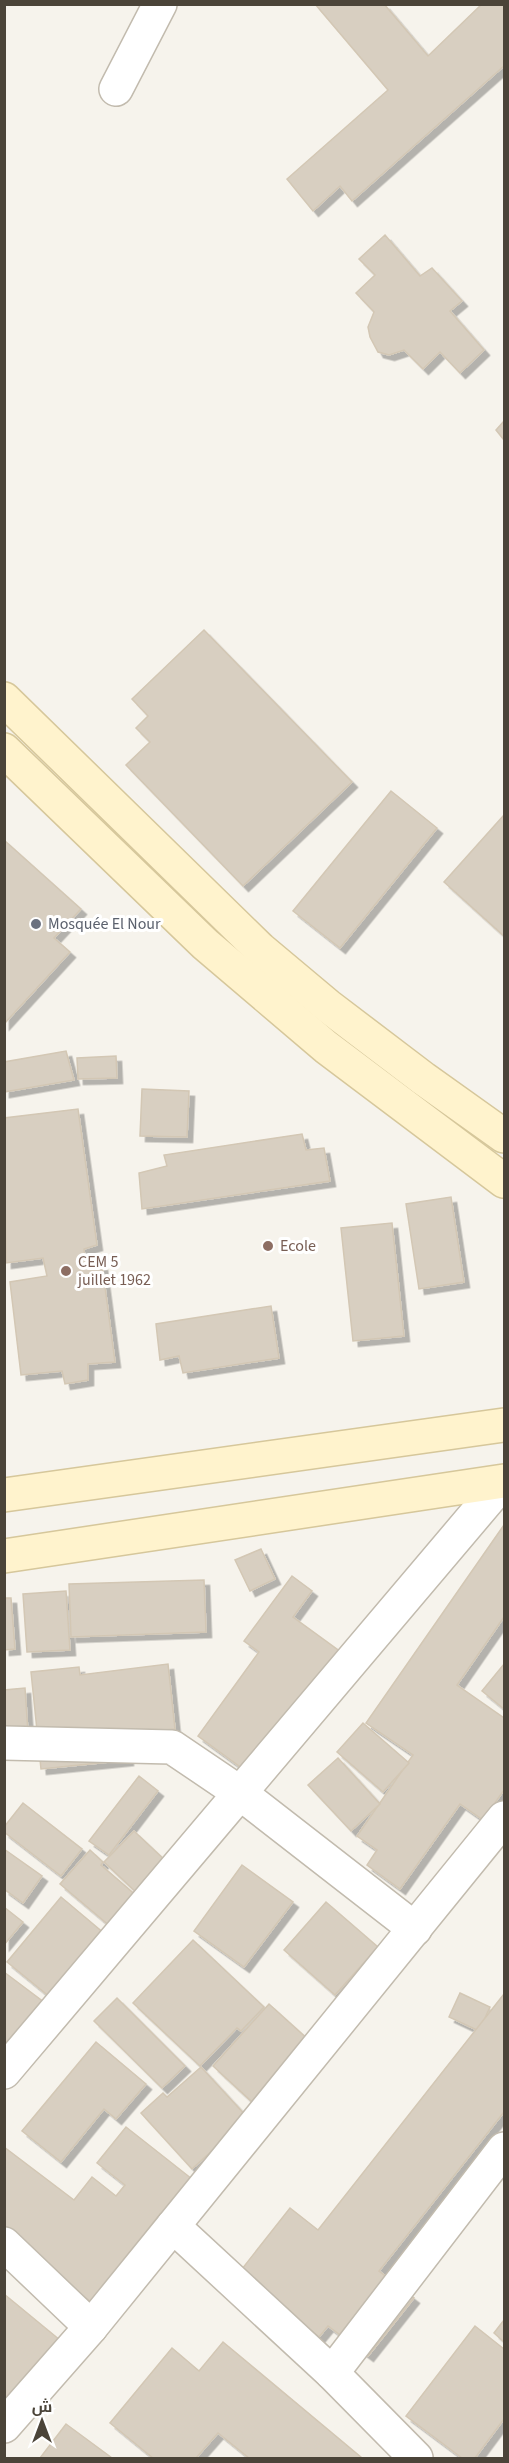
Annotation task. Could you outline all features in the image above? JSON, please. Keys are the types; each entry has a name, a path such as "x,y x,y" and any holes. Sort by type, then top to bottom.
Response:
{"street":[{"path":"116,89 160,4"},
{"path":"4,699 260,949 354,1026 504,1136"},
{"path":"4,750 205,944 326,1047 504,1181"},
{"path":"4,1495 504,1425"},
{"path":"4,1556 504,1482"},
{"path":"4,2072 504,1482"},
{"path":"7,1746 172,1747 240,1793 415,1929"},
{"path":"4,2426 92,2327 504,1818"},
{"path":"332,2373 504,2149"},
{"path":"173,2226 332,2373 416,2458"},
{"path":"4,2244 92,2327"}],"building":[{"path":"315,4 384,4 428,56 482,4 504,4 504,66 352,201 340,186 313,211 287,179 388,90"},
{"path":"385,235 420,276 432,268 462,301 450,311 484,350 460,373 440,352 423,369 404,350 389,355 378,352 370,337 368,327 374,312 356,293 375,275 359,259"},
{"path":"504,421 504,440 496,430"},
{"path":"204,630 352,782 243,886 126,765 150,742 136,728 148,716 132,699"},
{"path":"391,791 437,828 340,948 293,911"},
{"path":"504,815 504,936 444,882"},
{"name":"Mosquée El Nour","path":"4,840 81,909 54,938 70,952 4,1024"},
{"path":"66,1051 74,1080 4,1092 4,1062"},
{"path":"116,1056 117,1078 78,1079 77,1058"},
{"path":"142,1089 189,1091 187,1137 140,1136"},
{"path":"78,1109 97,1245 84,1249 86,1269 102,1265 115,1362 88,1364 88,1380 65,1384 62,1371 21,1375 10,1282 47,1276 43,1258 6,1263 4,1118"},
{"path":"302,1134 306,1150 324,1148 330,1181 142,1209 139,1173 167,1166 164,1155"},
{"path":"451,1197 464,1282 419,1289 406,1204"},
{"path":"392,1223 404,1336 353,1341 341,1228"},
{"path":"271,1306 279,1358 183,1373 179,1356 160,1360 156,1324"},
{"path":"504,1525 504,1617 457,1685 504,1718 504,1790 483,1820 460,1804 400,1889 367,1865 377,1850 357,1836 413,1755 366,1723"},
{"path":"261,1549 275,1579 250,1591 235,1560"},
{"path":"292,1576 312,1591 293,1617 345,1655 254,1777 198,1736 259,1652 244,1641"},
{"path":"204,1580 206,1632 71,1637 69,1584"},
{"path":"66,1591 70,1650 27,1652 23,1594"},
{"path":"4,1598 11,1598 15,1649 4,1650"},
{"path":"168,1664 175,1729 126,1734 128,1760 41,1769 31,1672 79,1667 80,1675"},
{"path":"504,1664 504,1709 482,1691"},
{"path":"25,1688 29,1748 4,1750 4,1690"},
{"path":"363,1723 409,1763 383,1792 337,1752"},
{"path":"338,1758 380,1804 351,1831 308,1785"},
{"path":"139,1776 158,1791 109,1855 89,1841"},
{"path":"23,1803 82,1849 61,1876 4,1832 4,1827"},
{"path":"134,1831 168,1863 138,1894 104,1862"},
{"path":"4,1849 42,1876 23,1903 4,1889"},
{"path":"90,1850 103,1862 101,1865 138,1897 111,1927 60,1884"},
{"path":"242,1865 293,1902 244,1967 194,1931"},
{"path":"61,1897 118,1945 56,2002 7,1962"},
{"path":"326,1902 378,1947 335,1995 284,1950"},
{"path":"4,1907 23,1922 4,1945"},
{"path":"193,1940 264,2007 241,2031 237,2028 200,2066 133,2003"},
{"path":"4,1972 57,2012 4,2077"},
{"path":"460,1993 490,2007 479,2031 449,2017"},
{"path":"504,1994 504,2112 379,2271 414,2298 368,2356 328,2326 319,2337 238,2274 290,2208 318,2230"},
{"path":"117,1998 185,2066 162,2088 94,2021"},
{"path":"269,2004 321,2051 264,2113 213,2066"},
{"path":"96,2042 146,2084 116,2119 104,2109 61,2162 22,2131"},
{"path":"201,2067 248,2118 192,2169 141,2113 163,2093 167,2097"},
{"path":"126,2127 206,2190 176,2227 160,2214 91,2302 4,2234 4,2147 74,2200 92,2177 116,2196 125,2185 97,2163"},
{"path":"4,2294 66,2345 4,2418"},
{"path":"504,2320 504,2342 494,2333"},
{"path":"475,2326 504,2349 504,2419 475,2458 462,2458 406,2416"},
{"path":"223,2342 362,2458 249,2458 218,2433 196,2458 153,2458 110,2423 172,2348 199,2371"},
{"path":"66,2424 112,2458 40,2458"}],"place":[{"name":"Mosquée El Nour","path":"36,924"},
{"name":"Ecole","path":"268,1246"},
{"name":"CEM 5 juillet 1962","path":"66,1271"}]}
